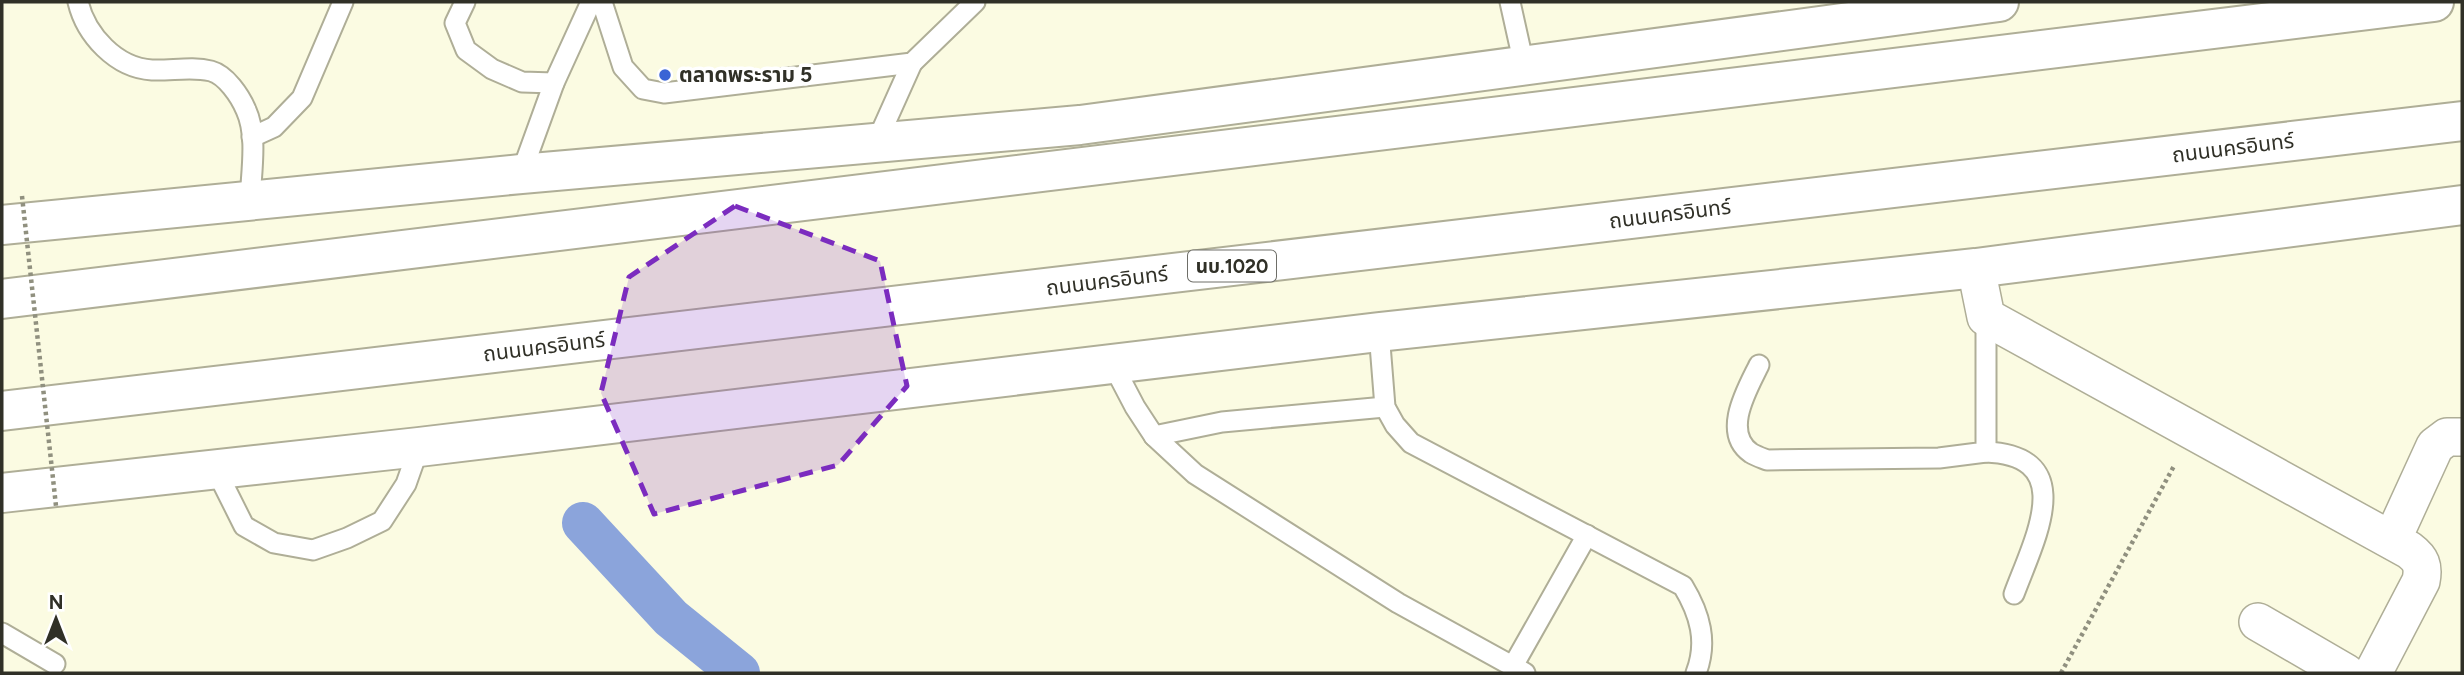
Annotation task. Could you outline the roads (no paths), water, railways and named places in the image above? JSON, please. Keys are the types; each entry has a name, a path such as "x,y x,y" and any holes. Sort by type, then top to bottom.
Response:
{"main road":[{"path":"2,299 2434,2"},
{"path":"12,211 250,201 877,141 1080,125 1988,3"},
{"name":"ถนนนครอินทร์","path":"2,411 2462,121"},
{"path":"2,493 419,447 1379,332 1976,268 2462,205"}],"street":[{"path":"1976,268 1986,317 2392,540 2418,558 2424,568 2421,581 2373,673"},
{"path":"2392,540 2435,446 2447,437 2462,437"},
{"path":"2258,622 2346,673"}],"lane":[{"path":"78,2 82,18 97,41 123,61 149,70 213,71 233,88 247,111 252,137 250,201"},
{"path":"252,137 274,127 302,98 343,2"},
{"path":"465,2 455,23 466,50 492,69 522,82 554,83"},
{"path":"521,174 554,83 591,2"},
{"path":"602,2 623,67 643,89 664,93 912,63"},
{"path":"877,141 912,63 975,2"},
{"path":"1510,2 1524,65"},
{"path":"1986,317 1986,452"},
{"path":"1379,332 1385,407 1395,425 1411,443 1683,586 1695,606 1703,634 1702,658 1696,673"},
{"path":"1113,365 1154,436 1195,474 1398,603 1519,670 1587,535"},
{"path":"1759,365 1738,415 1739,435 1749,452 1767,460 1940,458 1986,452 2006,453 2025,460 2040,474 2045,492 2041,514 2014,594"},
{"path":"1154,436 1222,422 1385,407"},
{"path":"216,470 244,526 274,543 313,550 347,538 382,521 406,484 419,447"},
{"path":"2,633 55,664"}],"waterway":[{"path":"583,523 671,618 739,673"}],"place":[{"name":"ตลาดพระราม 5","path":"665,75"}]}
